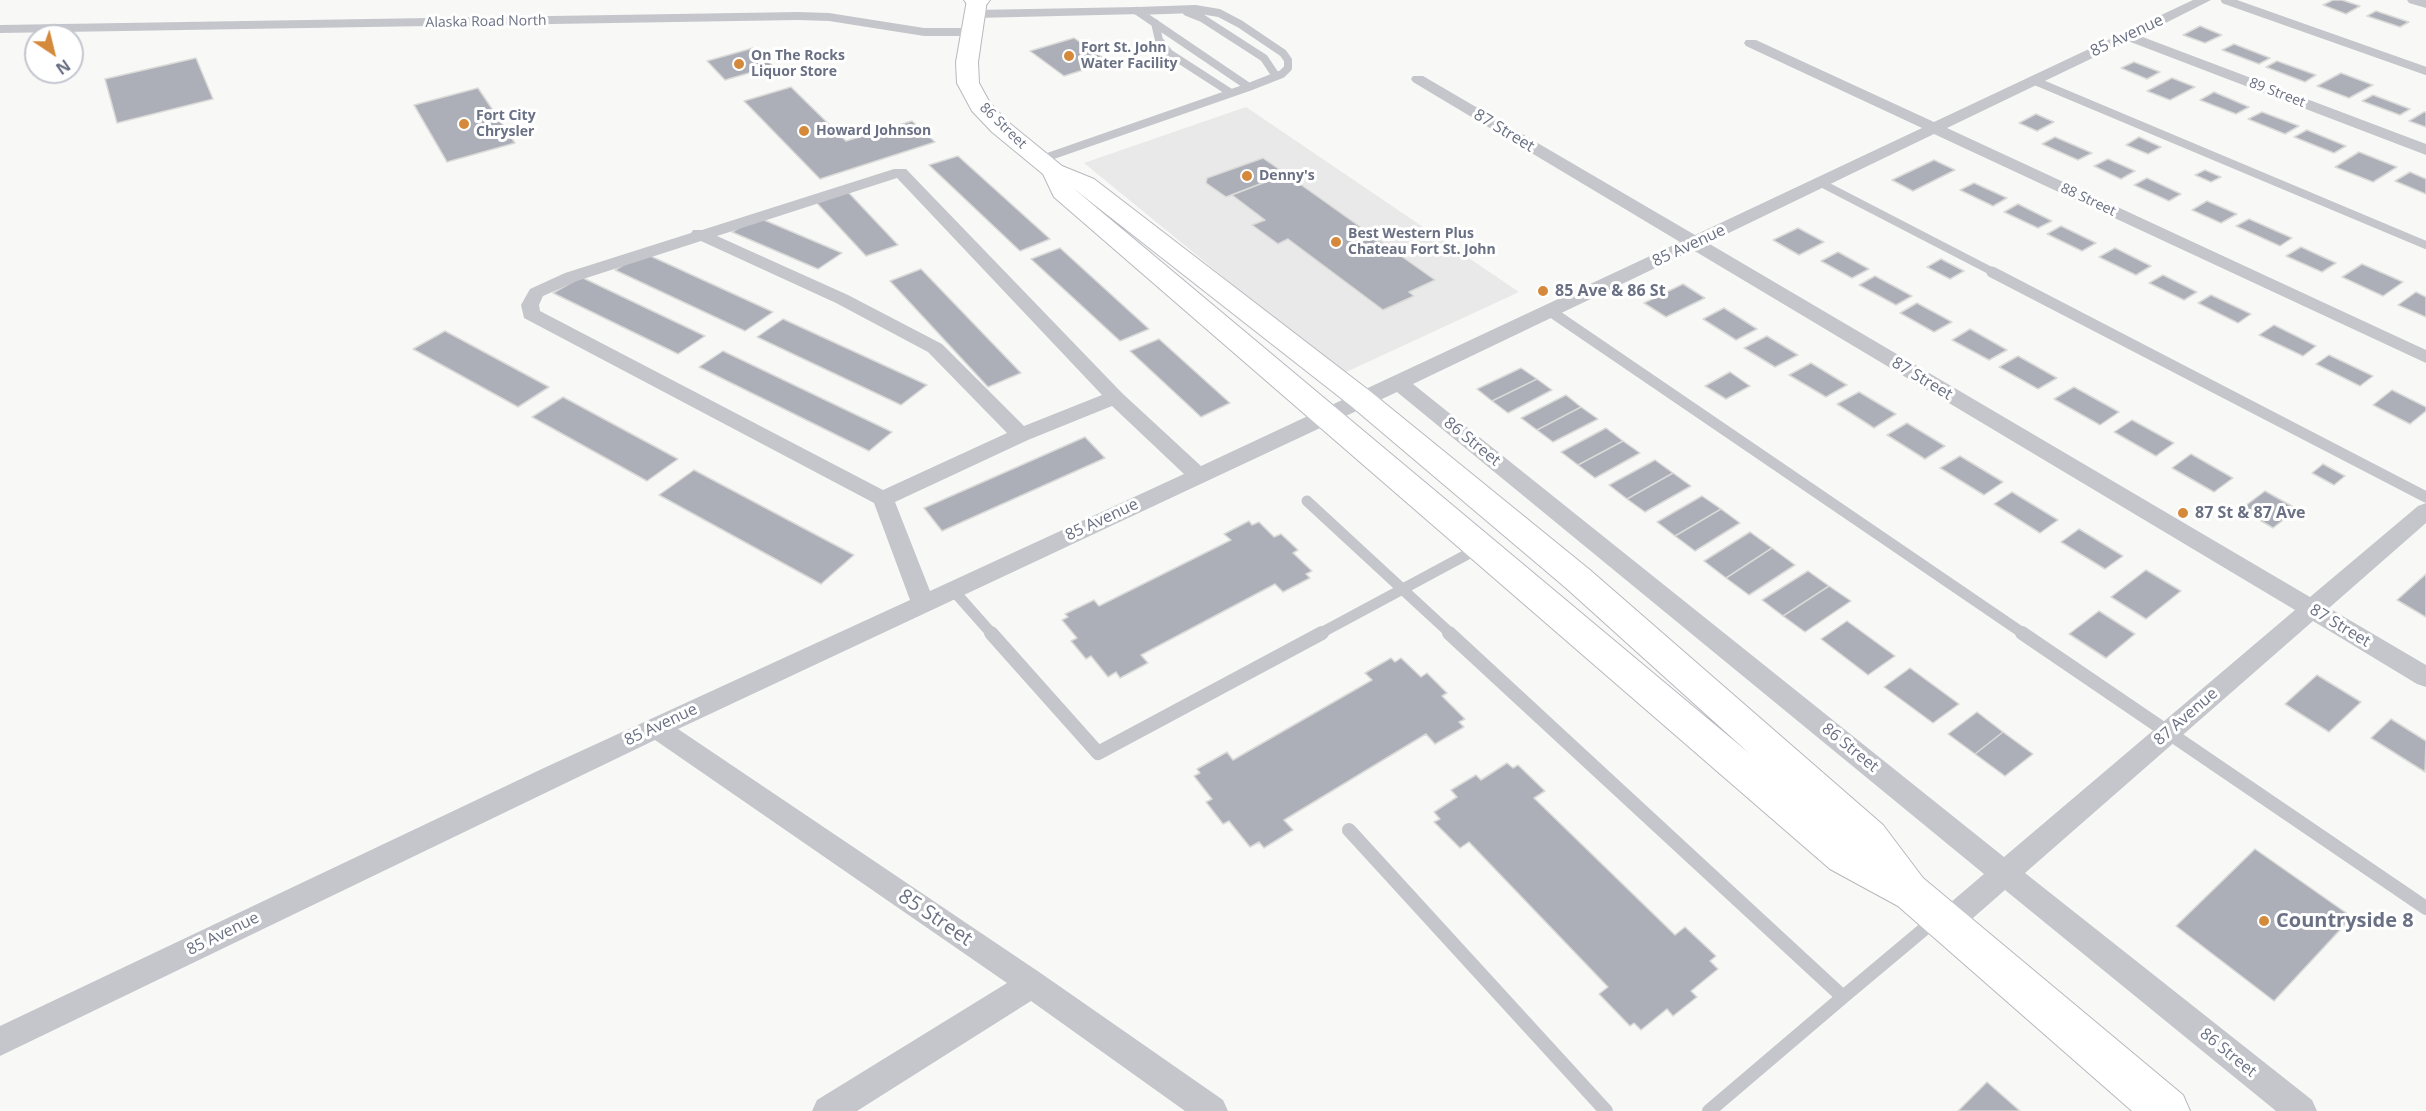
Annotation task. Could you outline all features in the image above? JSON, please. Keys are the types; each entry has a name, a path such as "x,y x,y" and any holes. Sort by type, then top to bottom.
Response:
{"main road":[{"name":"86 Street","path":"976,8 967,74 971,93 994,121 1046,166 1064,192 1844,857 1933,911"},
{"name":"86 Street","path":"1046,166 1085,184 1361,399 1578,579 1860,830 1933,911 2167,1111"}],"street":[{"name":"85 Avenue","path":"0,1041 657,728 1399,383 2204,0"},
{"path":"2414,0 2426,4"},
{"name":"Alaska Road North","path":"0,29 806,16 848,19 924,32 976,8 1137,11"},
{"name":"89 Street","path":"2127,36 2426,150"},
{"name":"88 Street","path":"1751,43 2426,357"},
{"name":"87 Street","path":"1418,79 2426,677"},
{"path":"923,603 883,499 531,314 530,305 536,293 570,277 699,234 900,172 1115,397 1197,476"},
{"path":"699,234 842,299 935,348 1021,435"},
{"name":"86 Street","path":"1399,383 2301,1111"},
{"path":"883,499 1021,435 1115,397"},
{"name":"87 Avenue","path":"1933,911 2006,874 2426,511"},
{"name":"85 Street","path":"657,728 1032,984 1212,1111"},
{"path":"828,1111 1032,984"}],"lane":[{"path":"2225,0 2426,71"},
{"path":"1180,9 1202,18 1264,58 1276,76"},
{"path":"1046,166 1249,87 1276,76 1288,68 1288,60 1284,53 1219,13 1195,9 1137,11"},
{"path":"1137,11 1249,87"},
{"path":"1155,23 1159,40 1169,53 1231,93"},
{"path":"2035,81 2426,245"},
{"path":"1821,183 2426,497"},
{"path":"1550,311 2426,908"},
{"path":"1307,501 1843,997"},
{"path":"953,590 1098,753 1479,548"},
{"path":"1349,830 1606,1111"},
{"path":"1709,1111 1843,997 1933,911"}],"shaded area":[{"path":"1246,107 1519,292 1342,374 1084,163"}],"building":[{"path":"2333,0 2342,0 2360,6 2346,14 2323,5"},
{"path":"2376,11 2409,22 2400,27 2367,16"},
{"path":"2200,26 2222,35 2205,43 2183,35"},
{"name":"Fort St. John Water Facility","path":"1074,38 1109,62 1064,76 1030,51"},
{"path":"2234,44 2270,58 2259,64 2222,50"},
{"name":"On The Rocks Liquor Store","path":"753,48 773,66 725,80 707,61"},
{"path":"196,58 213,99 117,123 105,79"},
{"path":"2277,61 2316,75 2305,82 2266,67"},
{"path":"2134,62 2160,72 2147,79 2121,68"},
{"path":"2341,73 2373,85 2349,98 2317,86"},
{"path":"2172,78 2195,87 2170,100 2147,91"},
{"name":"Howard Johnson","path":"791,87 846,141 912,121 935,142 820,179 744,101"},
{"name":"Fort City Chrysler","path":"478,88 515,143 447,162 414,105"},
{"path":"2214,92 2249,107 2236,114 2200,100"},
{"path":"2373,95 2410,109 2400,115 2362,101"},
{"path":"2262,112 2299,126 2285,134 2248,119"},
{"path":"2426,112 2426,127 2409,121"},
{"path":"2036,114 2054,122 2037,131 2019,123"},
{"path":"2307,130 2346,146 2334,153 2294,137"},
{"path":"2055,137 2092,153 2078,160 2042,144"},
{"path":"2139,137 2161,147 2148,154 2126,145"},
{"path":"2359,152 2397,167 2373,182 2335,167"},
{"path":"958,156 1050,239 1020,251 929,165"},
{"name":"Denny's","path":"1263,158 1286,174 1226,197 1206,183 1207,178"},
{"path":"2108,159 2135,171 2121,179 2094,166"},
{"path":"1934,160 1955,170 1913,191 1892,180"},
{"path":"2205,170 2221,177 2211,182 2195,175"},
{"path":"2410,172 2426,179 2426,194 2395,181"},
{"name":"Best Western Plus Chateau Fort St. John","path":"1286,174 1435,280 1409,292 1414,296 1383,310 1288,239 1278,244 1252,225 1265,220 1232,195"},
{"path":"2147,178 2181,194 2169,201 2134,185"},
{"path":"1974,183 2007,198 1993,206 1960,190"},
{"path":"847,191 898,245 866,256 815,201"},
{"path":"2207,201 2237,214 2221,223 2192,210"},
{"path":"2018,204 2052,221 2038,228 2004,212"},
{"path":"757,217 842,253 818,269 732,232"},
{"path":"2249,219 2292,238 2280,246 2236,226"},
{"path":"2061,226 2096,243 2082,251 2047,234"},
{"path":"1798,228 1824,242 1799,255 1773,240"},
{"path":"2301,247 2336,263 2322,272 2286,256"},
{"path":"1060,248 1149,329 1120,341 1031,259"},
{"path":"2115,248 2151,266 2136,275 2099,257"},
{"path":"1838,252 1869,269 1852,278 1821,261"},
{"path":"644,253 773,312 745,331 615,270"},
{"path":"1941,259 1964,271 1950,279 1927,267"},
{"path":"2362,264 2403,282 2383,296 2342,277"},
{"path":"921,269 1021,373 988,387 890,281"},
{"path":"2163,275 2197,292 2184,300 2149,283"},
{"path":"1875,276 1912,296 1896,305 1859,285"},
{"path":"581,277 705,336 678,354 553,293"},
{"path":"1683,284 1705,298 1666,317 1644,303"},
{"path":"2416,292 2426,297 2426,317 2398,305"},
{"path":"2211,295 2251,314 2238,323 2198,303"},
{"path":"1917,303 1952,322 1934,332 1900,313"},
{"path":"1724,308 1757,329 1736,340 1703,319"},
{"path":"783,319 927,385 901,405 757,337"},
{"path":"2274,325 2316,346 2303,356 2259,335"},
{"path":"1970,329 2007,350 1989,360 1952,340"},
{"path":"445,331 549,387 518,407 413,349"},
{"path":"1767,336 1798,355 1775,367 1744,348"},
{"path":"1159,339 1230,403 1201,417 1130,351"},
{"path":"723,351 892,432 869,451 699,367"},
{"path":"2329,355 2373,376 2360,386 2316,364"},
{"path":"2018,356 2057,378 2038,389 1999,367"},
{"path":"1811,363 1847,385 1826,397 1789,375"},
{"path":"1521,368 1537,379 1492,401 1477,389"},
{"path":"1730,372 1750,386 1726,399 1705,386"},
{"path":"1537,379 1552,390 1508,413 1492,401"},
{"path":"2074,387 2119,412 2100,425 2054,399"},
{"path":"2392,390 2426,407 2426,411 2410,424 2373,405"},
{"path":"1859,392 1896,414 1874,428 1837,404"},
{"path":"1566,395 1581,407 1537,430 1521,418"},
{"path":"563,397 678,459 647,481 532,417"},
{"path":"1581,407 1598,419 1553,442 1537,430"},
{"path":"2132,420 2174,443 2156,456 2114,432"},
{"path":"1907,423 1945,446 1925,459 1887,435"},
{"path":"1606,428 1623,441 1578,465 1561,452"},
{"path":"1085,437 1105,458 942,531 924,508"},
{"path":"1623,441 1640,453 1595,478 1578,465"},
{"path":"2191,454 2233,478 2214,492 2172,468"},
{"path":"1960,456 2003,482 1984,495 1940,468"},
{"path":"1655,460 1673,473 1627,499 1609,485"},
{"path":"2323,464 2345,476 2334,485 2312,473"},
{"path":"694,470 854,555 821,584 659,495"},
{"path":"1673,473 1691,486 1645,512 1627,499"},
{"path":"2265,491 2297,509 2273,528 2241,509"},
{"path":"2012,492 2058,520 2040,533 1994,504"},
{"path":"1702,496 1721,509 1675,536 1657,522"},
{"path":"1721,509 1740,523 1695,551 1675,536"},
{"path":"1249,521 1252,525 1259,522 1274,537 1281,534 1298,550 1293,553 1312,571 1306,574 1310,578 1283,592 1275,584 1141,655 1148,663 1120,678 1116,672 1108,677 1091,656 1086,659 1071,641 1077,638 1062,620 1068,617 1065,614 1094,600 1099,606 1231,540 1224,534"},
{"path":"2079,529 2123,556 2105,569 2061,542"},
{"path":"1750,532 1772,548 1726,578 1704,561"},
{"path":"1772,548 1795,565 1749,595 1726,578"},
{"path":"2146,570 2181,591 2146,619 2111,597"},
{"path":"1808,571 1829,586 1783,616 1762,600"},
{"path":"2426,574 2426,617 2397,600"},
{"path":"1829,586 1851,601 1805,632 1783,616"},
{"path":"2099,611 2135,634 2106,658 2069,634"},
{"path":"1847,621 1895,656 1868,675 1821,639"},
{"path":"1391,658 1395,662 1401,658 1421,677 1427,673 1447,693 1442,696 1465,719 1459,722 1464,727 1435,744 1426,734 1284,820 1293,830 1264,848 1259,842 1250,847 1229,821 1223,824 1206,802 1212,799 1194,776 1200,773 1197,769 1227,752 1233,760 1372,680 1365,673"},
{"path":"1910,668 1959,704 1933,723 1884,687"},
{"path":"2317,675 2361,702 2329,732 2285,704"},
{"path":"1977,712 2003,732 1975,754 1948,734"},
{"path":"2391,719 2426,741 2425,772 2371,738"},
{"path":"2003,732 2033,754 2005,776 1975,754"},
{"path":"1507,763 1513,768 1518,765 1545,791 1534,798 1675,935 1685,927 1716,956 1710,961 1718,969 1691,991 1697,997 1673,1016 1667,1009 1641,1030 1634,1023 1630,1026 1599,994 1608,987 1469,842 1460,848 1434,822 1440,819 1434,812 1457,797 1451,790 1476,775 1481,780"},
{"name":"Countryside 8","path":"2255,849 2352,917 2274,1001 2176,926"},
{"path":"1987,1082 2020,1111 1958,1111"}],"place":[{"name":"Fort St. John Water Facility","path":"1069,56"},
{"name":"On The Rocks Liquor Store","path":"739,64"},
{"name":"Fort City Chrysler","path":"464,124"},
{"name":"Howard Johnson","path":"804,131"},
{"name":"Denny's","path":"1247,176"},
{"name":"Best Western Plus Chateau Fort St. John","path":"1336,242"},
{"name":"85 Ave & 86 St","path":"1543,291"},
{"name":"87 St & 87 Ave","path":"2183,513"},
{"name":"Countryside 8","path":"2264,921"}]}
